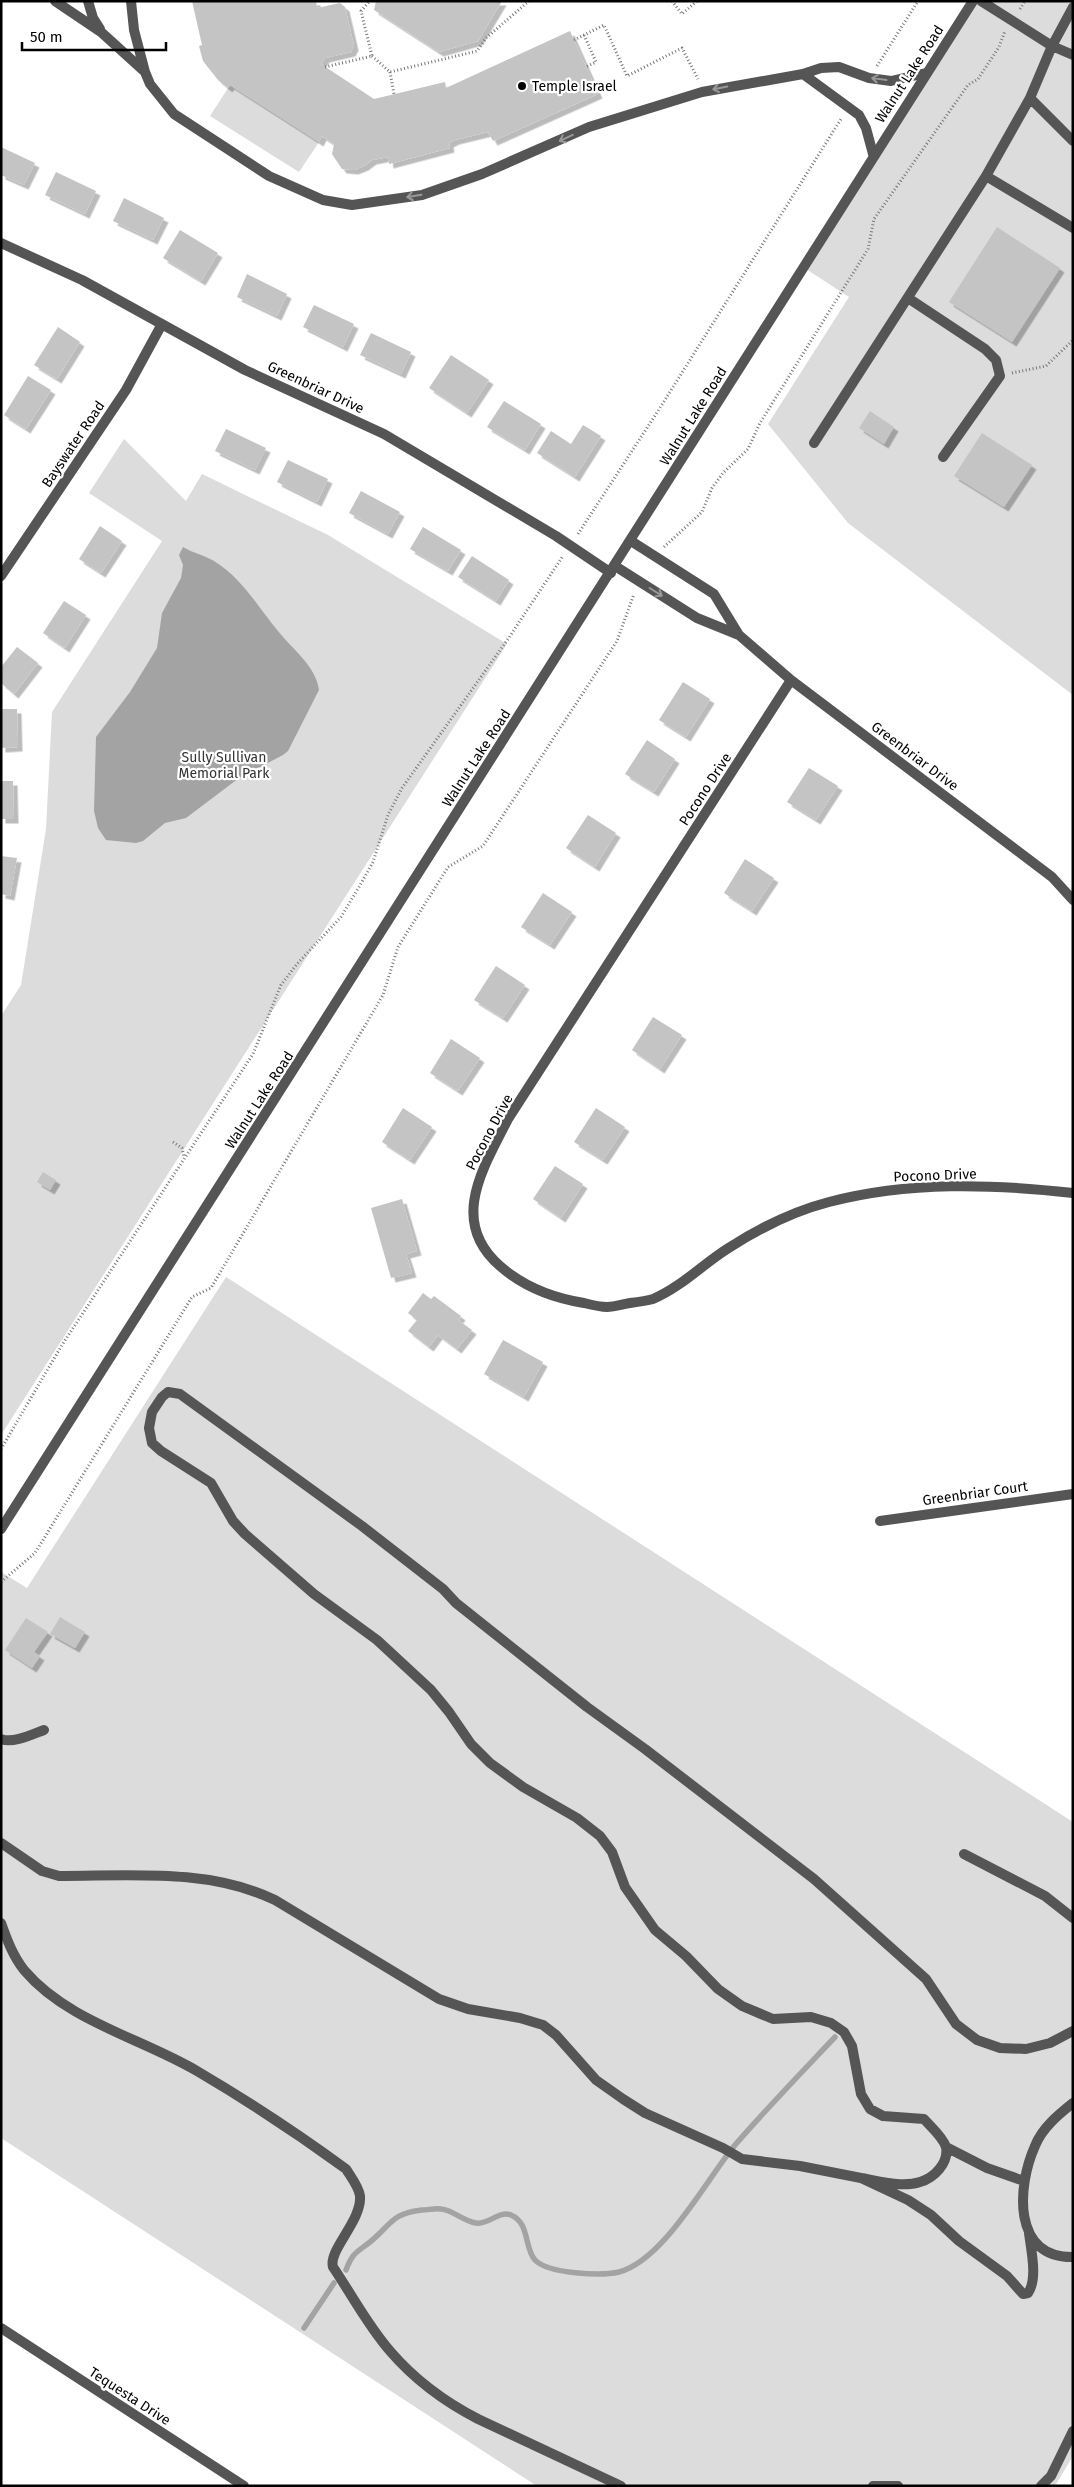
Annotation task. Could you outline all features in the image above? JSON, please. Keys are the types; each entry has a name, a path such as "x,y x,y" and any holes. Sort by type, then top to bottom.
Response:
{"street":[{"path":"55,1 101,32 145,72"},
{"path":"88,1 93,18 101,32"},
{"path":"131,1 134,30 145,72 150,84 174,114 269,176 323,200 352,205 422,195 482,174 589,127 702,92 803,74 820,68 839,67 869,78 891,81 926,73"},
{"name":"Walnut Lake Road","path":"1,1529 631,541 873,154 973,1"},
{"path":"981,1 1052,46 1073,55"},
{"path":"814,443 986,176 1030,98 1052,46 1073,7"},
{"path":"803,74 859,115 866,128 873,154"},
{"path":"1030,98 1073,141"},
{"path":"986,176 1073,228"},
{"name":"Greenbriar Drive","path":"1,243 82,280 245,370 384,434 446,469 570,545 640,582 697,618 740,635"},
{"path":"908,298 985,349 996,360 1000,376 943,457"},
{"name":"Bayswater Road","path":"1,576 126,390 162,324"},
{"name":"Greenbriar Drive","path":"631,541 714,594 740,635 791,680 1052,878 1073,900"},
{"name":"Pocono Drive","path":"791,680 508,1119 481,1173 472,1200 476,1231 482,1243 498,1265 539,1291 559,1299 606,1307 652,1299 682,1283 727,1249 771,1224 828,1202 899,1188 970,1186 1073,1193"},
{"path":"1024,2181 987,2168 946,2147 937,2133 924,2119 884,2116 870,2109 861,2094 852,2046 844,2032 831,2023 811,2017 773,2019 742,2006 718,1989 686,1956 655,1930 625,1887 612,1852 600,1836 577,1818 523,1786 490,1763 470,1744 449,1712 431,1690 377,1640 314,1594 244,1534 233,1521 211,1483 161,1451 152,1443 149,1428 152,1412 162,1397 168,1392 180,1394 362,1526 443,1588 456,1603 587,1707 646,1749 814,1879 926,1979 956,2024 977,2040 1000,2048 1026,2049 1050,2043 1073,2031"},
{"name":"Greenbriar Court","path":"880,1521 1073,1494"},
{"path":"1,1738 5,1740 24,1737 44,1730"},
{"path":"1,1843 42,1871 58,1876 165,1876 215,1881 250,1888 275,1900 439,1999 468,2009 543,2025 556,2035 596,2080 645,2113 723,2148 742,2159 800,2166 896,2184 920,2182 934,2174 944,2164 946,2147"},
{"path":"964,1854 1045,1896 1073,1918"},
{"path":"1,1923 11,1950 24,1970 59,2001 124,2037 196,2070 346,2169 360,2194 360,2207 356,2218 333,2258 333,2267 390,2351 427,2387 478,2419 621,2486"},
{"path":"861,2178 908,2200 931,2215 959,2241 1008,2276 1023,2294 1028,2293 1032,2288 1032,2262 1029,2233 1021,2200 1024,2181 1035,2145 1053,2119 1073,2103"},
{"path":"1029,2233 1045,2250 1060,2257 1073,2257"},
{"name":"Tequesta Drive","path":"1,2328 244,2486"},
{"path":"1042,2486 1051,2476 1073,2431"},
{"path":"873,2486 898,2486"}],"path":[{"path":"370,1 361,11 372,56 390,72 394,94"},
{"path":"390,72 477,51 486,38 529,1"},
{"path":"672,1 682,14 697,1"},
{"path":"869,78 918,1"},
{"path":"657,558 666,543 702,512 712,488 723,473 748,449 760,423 868,249 874,219 968,86 978,79 999,48 1002,35 1025,1"},
{"path":"574,40 604,25 627,76 682,48 702,92"},
{"path":"584,35 596,62 586,67"},
{"path":"325,67 372,56"},
{"path":"1,1449 62,1345 253,1054 281,985 297,964 341,917 373,862 388,814 402,788 508,640 668,396 849,106"},
{"path":"1000,376 1046,366 1073,340"},
{"path":"1,1582 35,1553 192,1297 211,1288 383,995 398,947 448,867 483,846 617,641 628,604 640,582"},
{"path":"173,1142 182,1148 184,1157"}],"green space":[{"path":"976,1 1073,1 1073,695 848,523 768,424 849,297 806,269"},
{"path":"230,85 319,142 299,172 210,116"},
{"name":"Sully Sullivan Memorial Park","path":"124,439 186,501 202,474 328,535 507,644 1,1435 1,1016 21,985 46,829 52,712 162,541 89,493"},
{"path":"226,1277 1073,1822 1073,2456 1055,2486 537,2486 1,2138 1,1572 27,1588"}],"shaded area":[{"path":"183,547 214,561 241,584 278,631 303,658 317,681 319,690 288,751 283,755 239,778 186,818 165,823 143,841 136,843 106,840 98,828 94,811 96,737 130,692 157,648 162,613 181,578 183,565 179,555"}],"building":[{"name":"Temple Israel","path":"192,1 316,1 317,8 340,3 345,7 354,46 351,52 325,58 321,64 374,99 445,82 446,88 570,31 598,94 493,141 488,132 455,140 449,143 450,148 389,164 388,157 372,160 354,170 342,169 332,154 334,144 322,136 319,142 230,85 228,88 218,80 203,61 199,46 202,45"},
{"path":"376,1 502,1 478,41 439,52 374,10"},
{"path":"1,147 35,163 24,185 1,175"},
{"path":"56,172 96,191 85,214 45,195"},
{"path":"124,198 164,218 153,240 113,221"},
{"path":"997,227 1060,268 1012,342 949,302"},
{"path":"180,230 218,253 201,281 163,258"},
{"path":"247,274 287,294 277,316 237,297"},
{"path":"314,305 354,324 343,347 303,327"},
{"path":"58,327 80,342 57,379 34,365"},
{"path":"371,333 411,352 401,374 360,355"},
{"path":"451,355 489,380 467,413 429,388"},
{"path":"28,376 51,390 26,429 4,415"},
{"path":"504,401 541,424 525,450 487,427"},
{"path":"870,411 894,427 884,444 859,428"},
{"path":"583,425 601,436 575,477 537,453 551,431 571,444"},
{"path":"226,429 266,448 255,470 215,451"},
{"path":"982,433 1032,465 1004,507 954,476"},
{"path":"288,460 328,479 317,502 277,482"},
{"path":"361,491 400,512 388,534 349,513"},
{"path":"100,526 122,541 101,573 79,559"},
{"path":"423,527 461,550 448,571 410,549"},
{"path":"472,556 509,580 496,601 458,577"},
{"path":"64,601 86,615 65,648 43,633"},
{"path":"17,647 38,663 14,694 1,683 1,667"},
{"path":"683,682 710,699 686,737 659,720"},
{"path":"1,709 17,709 18,747 1,748"},
{"path":"647,740 675,759 654,792 625,774"},
{"path":"809,768 838,786 816,820 787,802"},
{"path":"1,781 13,781 14,819 1,819"},
{"path":"588,815 616,833 595,867 566,848"},
{"path":"1,856 17,858 10,896 1,894"},
{"path":"745,859 774,878 752,911 724,893"},
{"path":"543,893 572,912 550,945 521,927"},
{"path":"496,966 525,985 503,1018 474,1000"},
{"path":"653,1017 682,1035 660,1069 632,1050"},
{"path":"451,1039 480,1058 458,1091 430,1073"},
{"path":"403,1108 432,1127 410,1160 382,1142"},
{"path":"596,1108 625,1127 603,1160 574,1142"},
{"path":"555,1166 583,1184 561,1218 533,1199"},
{"path":"43,1172 56,1180 50,1190 37,1182"},
{"path":"402,1199 417,1251 406,1254 412,1273 391,1278 371,1208"},
{"path":"423,1293 431,1299 434,1296 461,1316 458,1320 472,1330 457,1349 438,1335 429,1347 408,1331 417,1320 408,1313"},
{"path":"503,1340 543,1362 524,1397 484,1374"},
{"path":"60,1617 85,1632 75,1648 50,1634"},
{"path":"26,1618 48,1632 34,1652 40,1656 32,1668 5,1650"}],"waterway":[{"path":"346,2270 355,2253 398,2217 412,2212 436,2209 450,2211 476,2223 485,2222 502,2214 511,2215 521,2224 529,2249 535,2260 551,2268 576,2273 601,2274 619,2272 636,2265 668,2236 735,2145 835,2037"},
{"path":"304,2328 334,2283"}],"place":[{"name":"Temple Israel","path":"522,86"}]}
